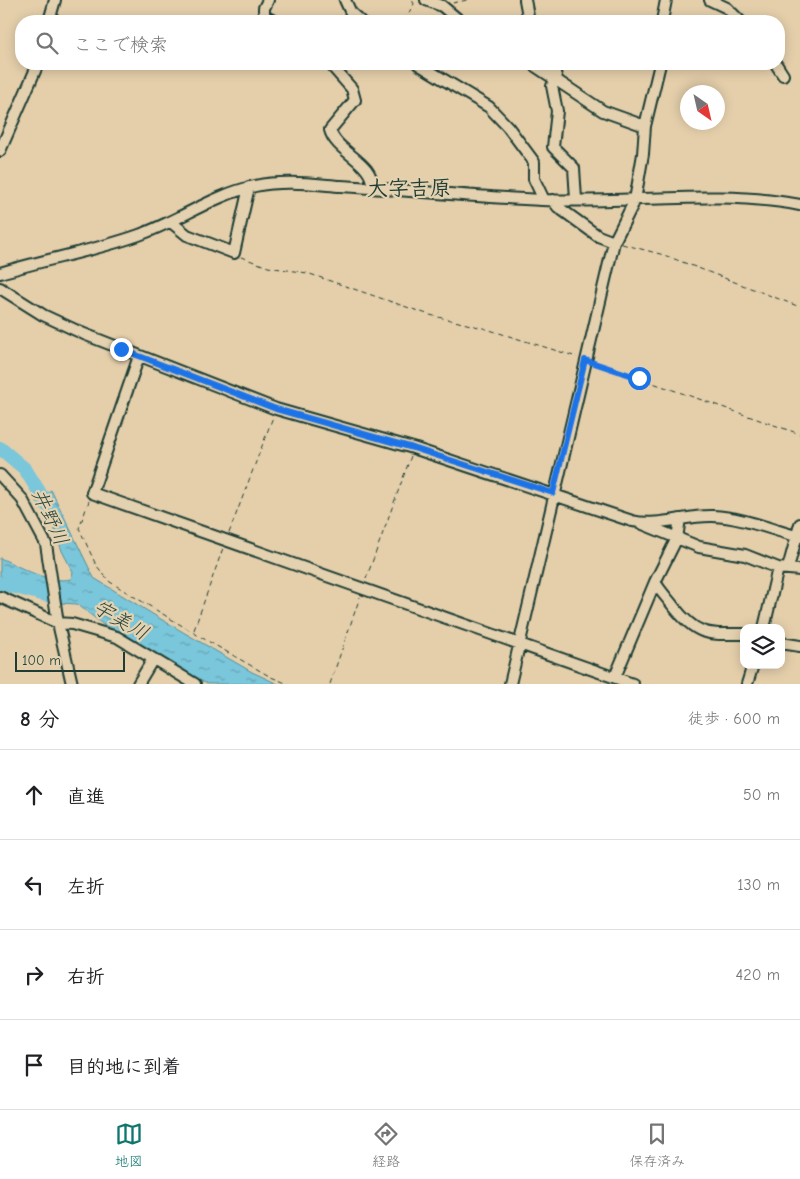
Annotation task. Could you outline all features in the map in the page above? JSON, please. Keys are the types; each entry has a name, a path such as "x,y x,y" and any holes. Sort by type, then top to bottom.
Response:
{"street":[{"path":"51,15 55,0"},
{"path":"264,15 264,8 268,0"},
{"path":"345,0 353,15"},
{"path":"426,0 442,6 453,15"},
{"path":"525,0 528,15"},
{"path":"663,15 666,0"},
{"path":"710,0 727,8 734,15"},
{"path":"0,150 35,70"},
{"path":"335,70 352,90 355,100 330,130 333,139 366,169 373,180 372,188"},
{"path":"428,70 490,107 519,139 534,162 534,179 548,200 598,236 614,242"},
{"path":"542,70 603,111 645,126"},
{"path":"554,70 557,79"},
{"path":"510,684 553,493 614,242 635,200 643,154 645,126 659,70"},
{"path":"780,70 783,75"},
{"path":"557,79 552,86 557,111 553,147 574,168 576,199"},
{"path":"0,273 138,235 171,222 182,214 228,193 249,187 288,182 548,200 752,197 800,205"},
{"path":"171,222 186,235 234,253 249,187"},
{"path":"0,288 43,315 139,356 276,409 413,448 553,493 642,524 698,547 745,556 783,568 800,570"},
{"path":"139,356 92,493 633,684"},
{"path":"0,475 22,499 46,544 58,624 72,684"},
{"path":"642,524 680,519 723,517 799,537"},
{"path":"615,678 655,582 677,538 680,519"},
{"path":"765,624 783,568 799,537 800,524"},
{"path":"655,582 687,624 704,633 719,635 740,634"},
{"path":"0,597 58,624 72,624 116,638 195,684"},
{"path":"785,644 800,646"},
{"path":"138,684 153,659"},
{"path":"748,682 752,669"}],"path":[{"path":"408,15 414,4 412,0"},
{"path":"442,6 467,0"},
{"path":"614,242 664,255 800,307"},
{"path":"234,253 268,267 307,273 430,315 483,328 585,360 800,434"},
{"path":"194,630 276,409"},
{"path":"330,684 413,448"},
{"path":"92,493 79,528 96,565 110,582 199,636 271,677 288,684"}],"water":[{"path":"51,490 94,578 252,672 278,684 207,684 117,631 105,626 77,604 60,603 0,576 0,558 44,577 62,580 71,579 73,572 62,551 53,524 36,500"}],"waterway":[{"name":"井野川","path":"0,448 25,469 51,511"},
{"name":"宇美川","path":"0,583 54,597"}],"district":[{"name":"大字吉原","path":"409,188"}],"route":[{"path":"121,349 276,409 413,448 553,493 585,360 639,378"}]}
